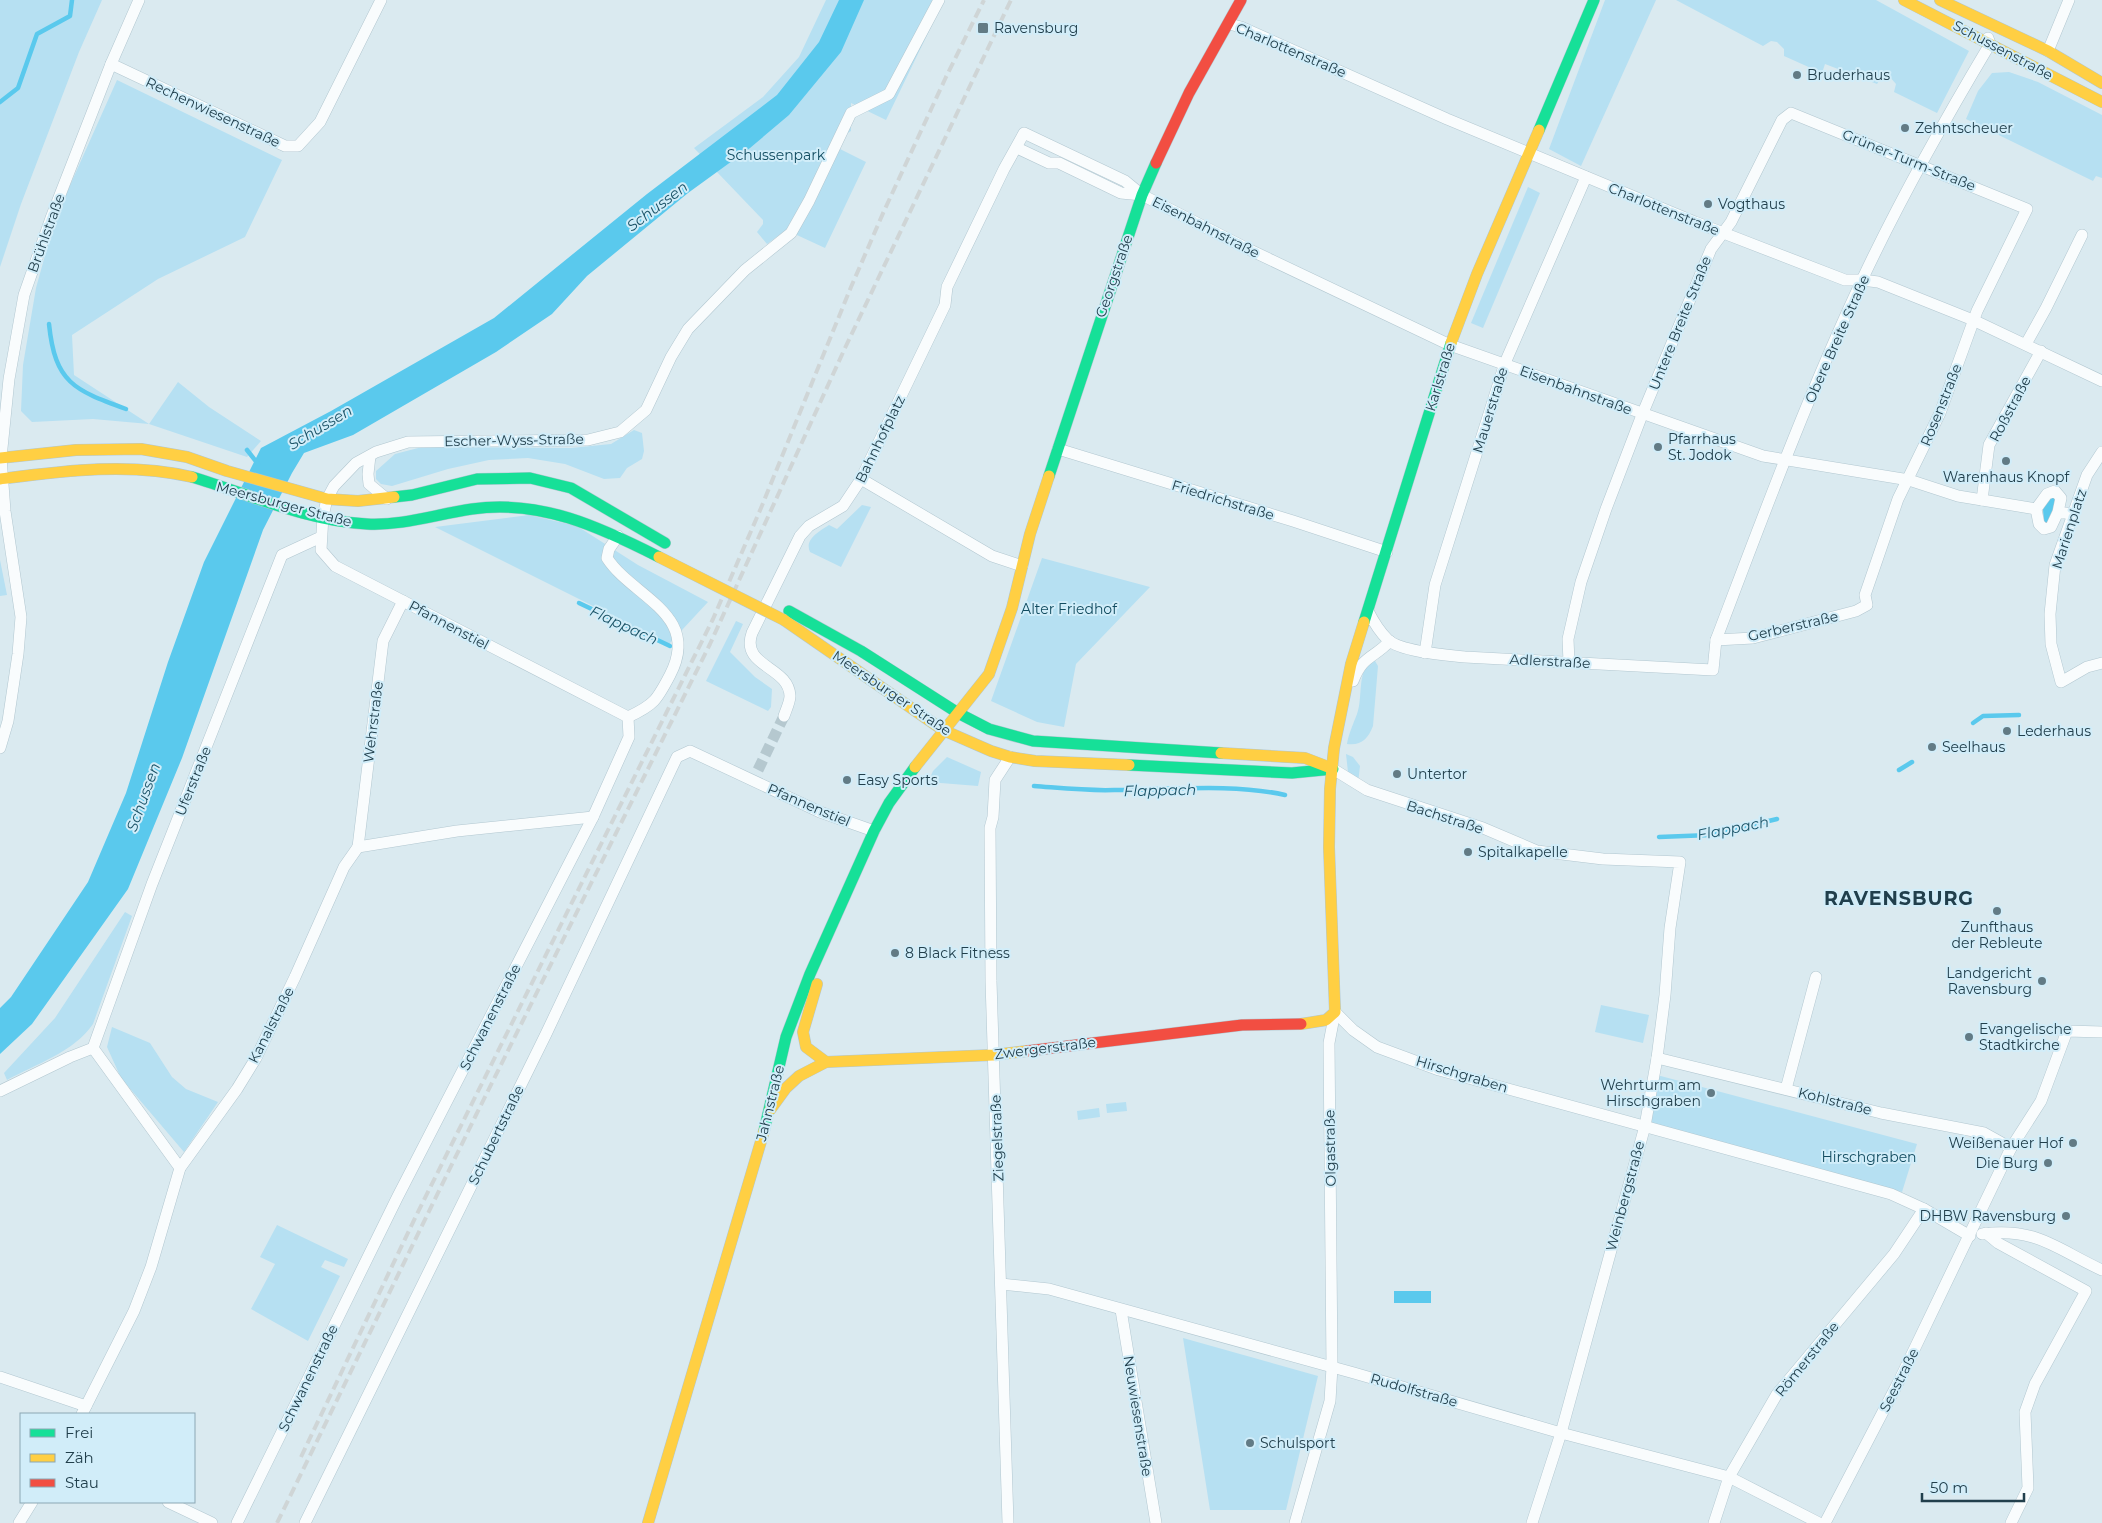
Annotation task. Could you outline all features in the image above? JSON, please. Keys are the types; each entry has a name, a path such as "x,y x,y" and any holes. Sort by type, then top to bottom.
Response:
{"main road":[{"name":"Georgstraße","path":"958,713 989,674 1012,608 1030,534 1142,195 1189,94 1241,0"},
{"name":"Karlstraße","path":"1333,769 1334,748 1352,664 1450,345 1477,274 1594,0"},
{"name":"Schussenstraße","path":"1904,0 2102,102"},
{"name":"Schussenstraße","path":"1940,0 1984,22 2050,46 2102,83"},
{"name":"Meersburger Straße","path":"1,458 76,450 141,449 186,456 227,471 327,498 358,501 412,495 477,479 530,478 570,488 665,543"},
{"name":"Meersburger Straße","path":"1,479 101,470 143,470 182,475 284,506 351,523 371,525 409,521 488,507 533,508 590,523 861,651 958,713 989,729 1033,741 1305,758 1333,769"},
{"name":"Meersburger Straße","path":"787,616 943,730 1010,758 1035,761 1292,773 1333,769"},
{"name":"Jahnstraße","path":"648,1523 770,1110 786,1037 797,1006 874,831 889,803 943,730 958,713"},
{"name":"Olgastraße","path":"1333,769 1330,789 1329,847 1335,1012"},
{"path":"822,950 819,977 803,1032 806,1047 826,1062"},
{"name":"Zwergerstraße","path":"770,1110 786,1088 800,1076 826,1062 993,1055 1242,1025 1305,1024 1326,1020 1335,1012"}],"street":[{"name":"Brühlstraße","path":"0,748 8,721 18,654 21,616 5,511 1,479 1,458 10,379 24,295 50,218 111,64 139,0"},
{"name":"Rechenwiesenstraße","path":"111,64 285,146 298,146 320,122 381,0"},
{"name":"Escher-Wyss-Straße","path":"327,498 334,486 356,463 376,452 408,442 588,440 620,432 646,410 671,357 688,329 745,270 791,232 809,201 851,113 889,94 939,0"},
{"path":"2050,46 2069,0"},
{"path":"1984,22 1990,44"},
{"name":"Charlottenstraße","path":"1229,24 1241,27 1529,154 1723,233 1845,280 1878,282 1973,320 2102,381"},
{"name":"Obere Breite Straße","path":"1713,670 1716,640 1784,460 1862,280 1921,165 1990,44"},
{"name":"Grüner-Turm-Straße","path":"1790,113 2027,209"},
{"name":"Untere Breite Straße","path":"1569,662 1568,639 1581,582 1606,509 1642,415 1710,249 1731,222 1782,120 1790,113"},
{"name":"Eisenbahnstraße","path":"1024,133 1125,181 1142,195 1250,250 1450,345 1504,363 1642,415 1763,456 1909,480 1958,496 2036,509"},
{"name":"Bahnhofplatz","path":"784,716 790,697 786,682 758,660 751,652 749,642 800,536 809,526 843,506 861,479 945,305 947,287 994,189 1024,133"},
{"name":"Eisenbahnstraße","path":"1017,148 1049,163 1059,163 1121,193 1142,195"},
{"name":"Mauerstraße","path":"1425,653 1435,586 1504,363 1586,177"},
{"name":"Rosenstraße","path":"1867,605 1865,595 1898,499 1909,480 1940,413 1973,320 2027,209"},
{"path":"2026,344 2082,235"},
{"name":"Roßstraße","path":"1982,500 1990,445 2041,351"},
{"name":"Friedrichstraße","path":"1058,449 1387,552"},
{"name":"Marienplatz","path":"2102,452 2087,475 2055,565 2050,614 2051,644 2061,682 2087,667 2102,663"},
{"path":"370,456 369,484 387,499"},
{"path":"861,479 992,556 1022,566"},
{"path":"2055,491 2060,498 2058,512 2051,528 2044,529 2039,524 2036,509 2047,494 2055,491"},
{"name":"Pfannenstiel","path":"327,498 323,516 321,550 335,566 628,718"},
{"path":"2058,512 2072,514"},
{"path":"618,536 609,549 607,558 615,570 657,604 674,627 678,650 674,667 657,700 628,718"},
{"name":"Uferstraße","path":"93,1048 152,884 282,556 321,537"},
{"name":"Wehrstraße","path":"358,848 383,641 403,601"},
{"name":"Gerberstraße","path":"1716,640 1753,638 1856,611 1867,605"},
{"path":"1342,709 1358,668 1366,658 1379,653 1390,642 1374,623 1368,611"},
{"name":"Adlerstraße","path":"1390,642 1425,653 1465,657 1713,670"},
{"name":"Schwanenstraße","path":"237,1523 397,1198 593,817 629,737 628,718"},
{"name":"Pfannenstiel","path":"690,752 820,812 874,831"},
{"name":"Schubertstraße","path":"305,1523 546,1034 677,757 690,752"},
{"name":"Ziegelstraße","path":"1008,1523 993,1055 990,828 993,817 995,780 1010,758"},
{"name":"Bachstraße","path":"1333,769 1367,790 1483,828 1537,851 1603,859 1680,862"},
{"path":"752,781 758,770"},
{"path":"358,848 457,831 593,817"},
{"name":"Kanalstraße","path":"84,1410 141,1293 180,1168 237,1089 256,1058 295,977 344,867 358,848"},
{"name":"Weinbergstraße","path":"1532,1523 1561,1433 1645,1126 1657,1058 1665,995 1670,928 1680,862"},
{"path":"1786,1089 1816,977"},
{"name":"Hirschgraben","path":"1335,1012 1353,1030 1377,1047 1439,1070 1856,1183 1891,1194 1924,1209 1970,1236"},
{"name":"Olgastraße","path":"1295,1523 1330,1401 1332,1367 1330,1043 1335,1012"},
{"path":"1970,1236 2010,1148 2040,1101 2068,1031 2102,1032"},
{"path":"0,1091 93,1048 180,1168"},
{"name":"Kohlstraße","path":"1657,1058 1881,1113 1984,1133 2010,1148"},
{"name":"Römerstraße","path":"1714,1523 1729,1477 1777,1394 1894,1254 1924,1209"},
{"path":"1970,1236 1995,1231 2030,1236 2044,1240 2102,1270"},
{"path":"1986,1233 1998,1243 2086,1291 2035,1384 2025,1412 2028,1488 2011,1523"},
{"name":"Seestraße","path":"1825,1523 1900,1379 1970,1236"},
{"name":"Rudolfstraße","path":"1001,1284 1049,1290 1332,1367 1561,1433 1729,1477 1819,1523"},
{"name":"Neuwiesenstraße","path":"1121,1310 1156,1523"},
{"path":"0,1377 84,1410"},
{"path":"19,1523 31,1503"},
{"path":"170,1503 212,1523"}],"green space":[{"path":"0,0 102,0 79,52 21,204 0,267"},
{"name":"Schussenpark","path":"826,0 944,0 886,120 851,103 851,131 830,144 866,162 825,248 786,230 767,244 757,232 763,224 763,220 694,148 763,97 799,57"},
{"path":"1605,0 1656,0 1581,166 1549,149"},
{"path":"1676,0 1876,0 1969,51 1937,113 1894,92 1896,84 1889,76 1882,76 1877,84 1825,64 1822,73 1784,56 1784,49 1777,42 1771,41 1763,46"},
{"path":"2009,72 2038,82 2102,115 2102,178 2096,176 2093,181 1966,119 1978,91 1992,73"},
{"path":"117,80 282,160 245,237 158,279 72,335 74,375 149,424 93,419 32,422 21,411 23,365 36,288 55,219"},
{"path":"1528,187 1540,193 1483,328 1471,323"},
{"path":"178,382 209,407 261,441 247,457 149,424"},
{"path":"634,430 642,433 644,451 642,459 627,468 620,478 604,479 565,464 528,458 489,460 448,469 392,486 381,484 376,479 376,471 395,454 422,447 571,448 611,444"},
{"path":"862,505 871,507 841,567 810,552 809,543 817,533 829,525 837,529"},
{"path":"529,515 577,526 638,565 708,602 669,644 435,527"},
{"name":"Alter Friedhof","path":"1042,558 1150,587 1076,664 1064,727 1037,722 991,701"},
{"path":"0,560 7,595 0,596"},
{"path":"736,621 743,624 730,652 755,677 772,689 771,707 768,711 706,681"},
{"path":"1371,661 1375,661 1378,666 1373,726 1369,735 1363,741 1356,744 1347,744 1359,708 1364,671"},
{"path":"1346,754 1353,757 1360,766 1358,783 1348,772"},
{"path":"947,757 981,772 978,786 928,782 933,771"},
{"path":"125,912 132,916 93,1024 85,1034 65,1050 7,1080 4,1073 55,1018"},
{"path":"1601,1005 1649,1015 1643,1043 1595,1032"},
{"path":"112,1027 150,1043 172,1077 186,1089 218,1102 184,1152 121,1078 107,1047"},
{"name":"Hirschgraben","path":"1657,1075 1917,1144 1902,1192 1648,1123"},
{"path":"1126,1102 1127,1111 1107,1113 1106,1104"},
{"path":"1099,1108 1100,1117 1078,1120 1077,1111"},
{"path":"277,1225 348,1259 344,1267 325,1260 321,1267 340,1276 308,1341 251,1309 275,1264 260,1257"},
{"name":"Schulsport","path":"1183,1338 1318,1376 1286,1510 1210,1510"}],"water":[{"name":"Schussen","path":"839,0 864,0 841,52 789,115 750,148 688,193 587,276 552,314 496,352 353,435 304,453 263,530 182,758 128,889 32,1024 0,1054 0,1008 11,997 88,882 126,793 168,662 204,562 261,448 331,411 494,318 647,194 777,95 819,42"},
{"path":"2051,497 2057,498 2050,521 2044,524 2043,509"},
{"path":"1394,1291 1431,1291 1431,1303 1394,1303"}],"waterway":[{"path":"0,102 18,88 37,34 70,16 72,0"},
{"path":"49,324 56,359 62,372 70,381 93,396 126,409"},
{"path":"247,450 258,464"},
{"name":"Flappach","path":"579,603 670,646"},
{"name":"Flappach","path":"1973,723 1983,716 2019,715"},
{"name":"Flappach","path":"1899,770 1912,762"},
{"name":"Flappach","path":"1034,786 1104,790 1222,788 1265,791 1285,795"},
{"name":"Flappach","path":"1659,837 1710,835 1777,819"}],"tunnel":[{"path":"758,770 784,716"}],"railway":[{"path":"301,1457 416,1216 713,619 884,211 984,0"},
{"path":"277,1523 476,1115 710,644 845,348 1011,0"}],"traffic: fast":[{"path":"1539,130 1594,0"},
{"path":"1049,476 1142,195 1156,163"},
{"path":"1364,622 1451,343"},
{"path":"192,477 278,506 344,522 367,524 393,523 472,509 522,508 569,518 592,526 659,557"},
{"path":"394,497 412,495 477,479 530,478 571,488 665,543"},
{"path":"789,611 861,651 958,713 989,729 1033,741 1221,753"},
{"path":"1129,765 1292,773 1333,769"},
{"path":"764,1131 786,1037 810,974 874,831 889,803 915,767"}],"traffic: slow":[{"path":"1904,0 2102,102"},
{"path":"1940,0 2048,51 2102,83"},
{"path":"1451,343 1477,274 1539,130"},
{"path":"0,458 76,450 141,449 187,457 227,471 327,499 358,501 394,497"},
{"path":"0,479 96,469 144,470 192,477"},
{"path":"915,767 989,674 1012,608 1030,534 1049,476"},
{"path":"659,557 784,620"},
{"path":"784,620 943,730 991,751 1010,757 1035,761 1129,765"},
{"path":"1301,1024 1326,1020 1335,1012 1329,847 1330,789 1334,748 1351,664 1364,622"},
{"path":"1221,753 1305,758 1331,768"},
{"path":"817,984 803,1032 806,1047 826,1062"},
{"path":"770,1110 786,1088 799,1076 826,1062 993,1055 1027,1051"},
{"path":"648,1523 764,1131"}],"traffic: jam":[{"path":"1156,163 1189,93 1241,0"},
{"path":"1027,1051 1242,1025 1301,1024"}],"place":[{"name":"Ravensburg","path":"983,28"},
{"name":"Bruderhaus","path":"1797,75"},
{"name":"Zehntscheuer","path":"1905,128"},
{"name":"Vogthaus","path":"1708,204"},
{"name":"Pfarrhaus St. Jodok","path":"1658,447"},
{"name":"Warenhaus Knopf","path":"2006,461"},
{"name":"Lederhaus","path":"2007,731"},
{"name":"Seelhaus","path":"1932,747"},
{"name":"Untertor","path":"1397,774"},
{"name":"Easy Sports","path":"847,780"},
{"name":"Spitalkapelle","path":"1468,852"},
{"name":"Zunfthaus der Rebleute","path":"1997,911"},
{"name":"8 Black Fitness","path":"895,953"},
{"name":"Landgericht Ravensburg","path":"2042,981"},
{"name":"Evangelische Stadtkirche","path":"1969,1037"},
{"name":"Wehrturm am Hirschgraben","path":"1711,1093"},
{"name":"Weißenauer Hof","path":"2073,1143"},
{"name":"Die Burg","path":"2048,1163"},
{"name":"DHBW Ravensburg","path":"2066,1216"},
{"name":"Schulsport","path":"1250,1443"}],"district":[{"name":"RAVENSBURG","path":"1899,898"}]}
